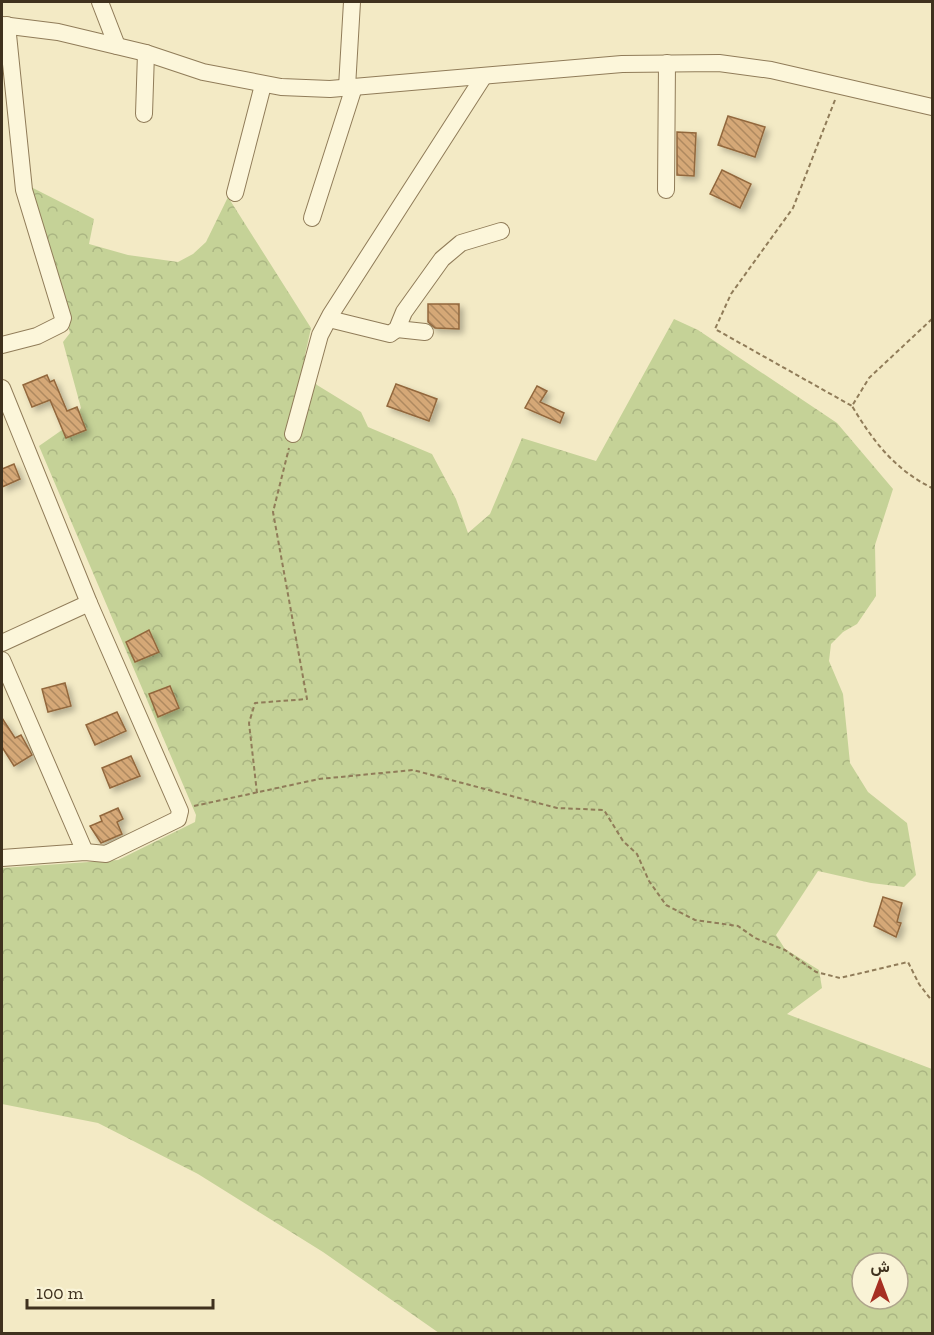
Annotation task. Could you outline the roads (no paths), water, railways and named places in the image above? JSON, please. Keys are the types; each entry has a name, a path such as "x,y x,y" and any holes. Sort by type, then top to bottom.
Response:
{"street":[{"path":"100,2 117,46"},
{"path":"312,218 351,87 352,2"},
{"path":"2,345 53,330 61,324 63,318 24,190 4,25 58,32 146,53 203,72 263,84 307,88 351,87 622,64 742,64 933,107"},
{"path":"144,114 146,53"},
{"path":"666,190 667,63"},
{"path":"293,434 320,335 484,76"},
{"path":"236,193 263,84"},
{"path":"397,330 404,312 442,259 461,243 501,231"},
{"path":"329,319 390,334 397,330 425,332"},
{"path":"2,388 89,603 179,807 178,819 106,854 85,852 2,856"},
{"path":"2,643 89,603"},
{"path":"2,660 85,852"}]}
